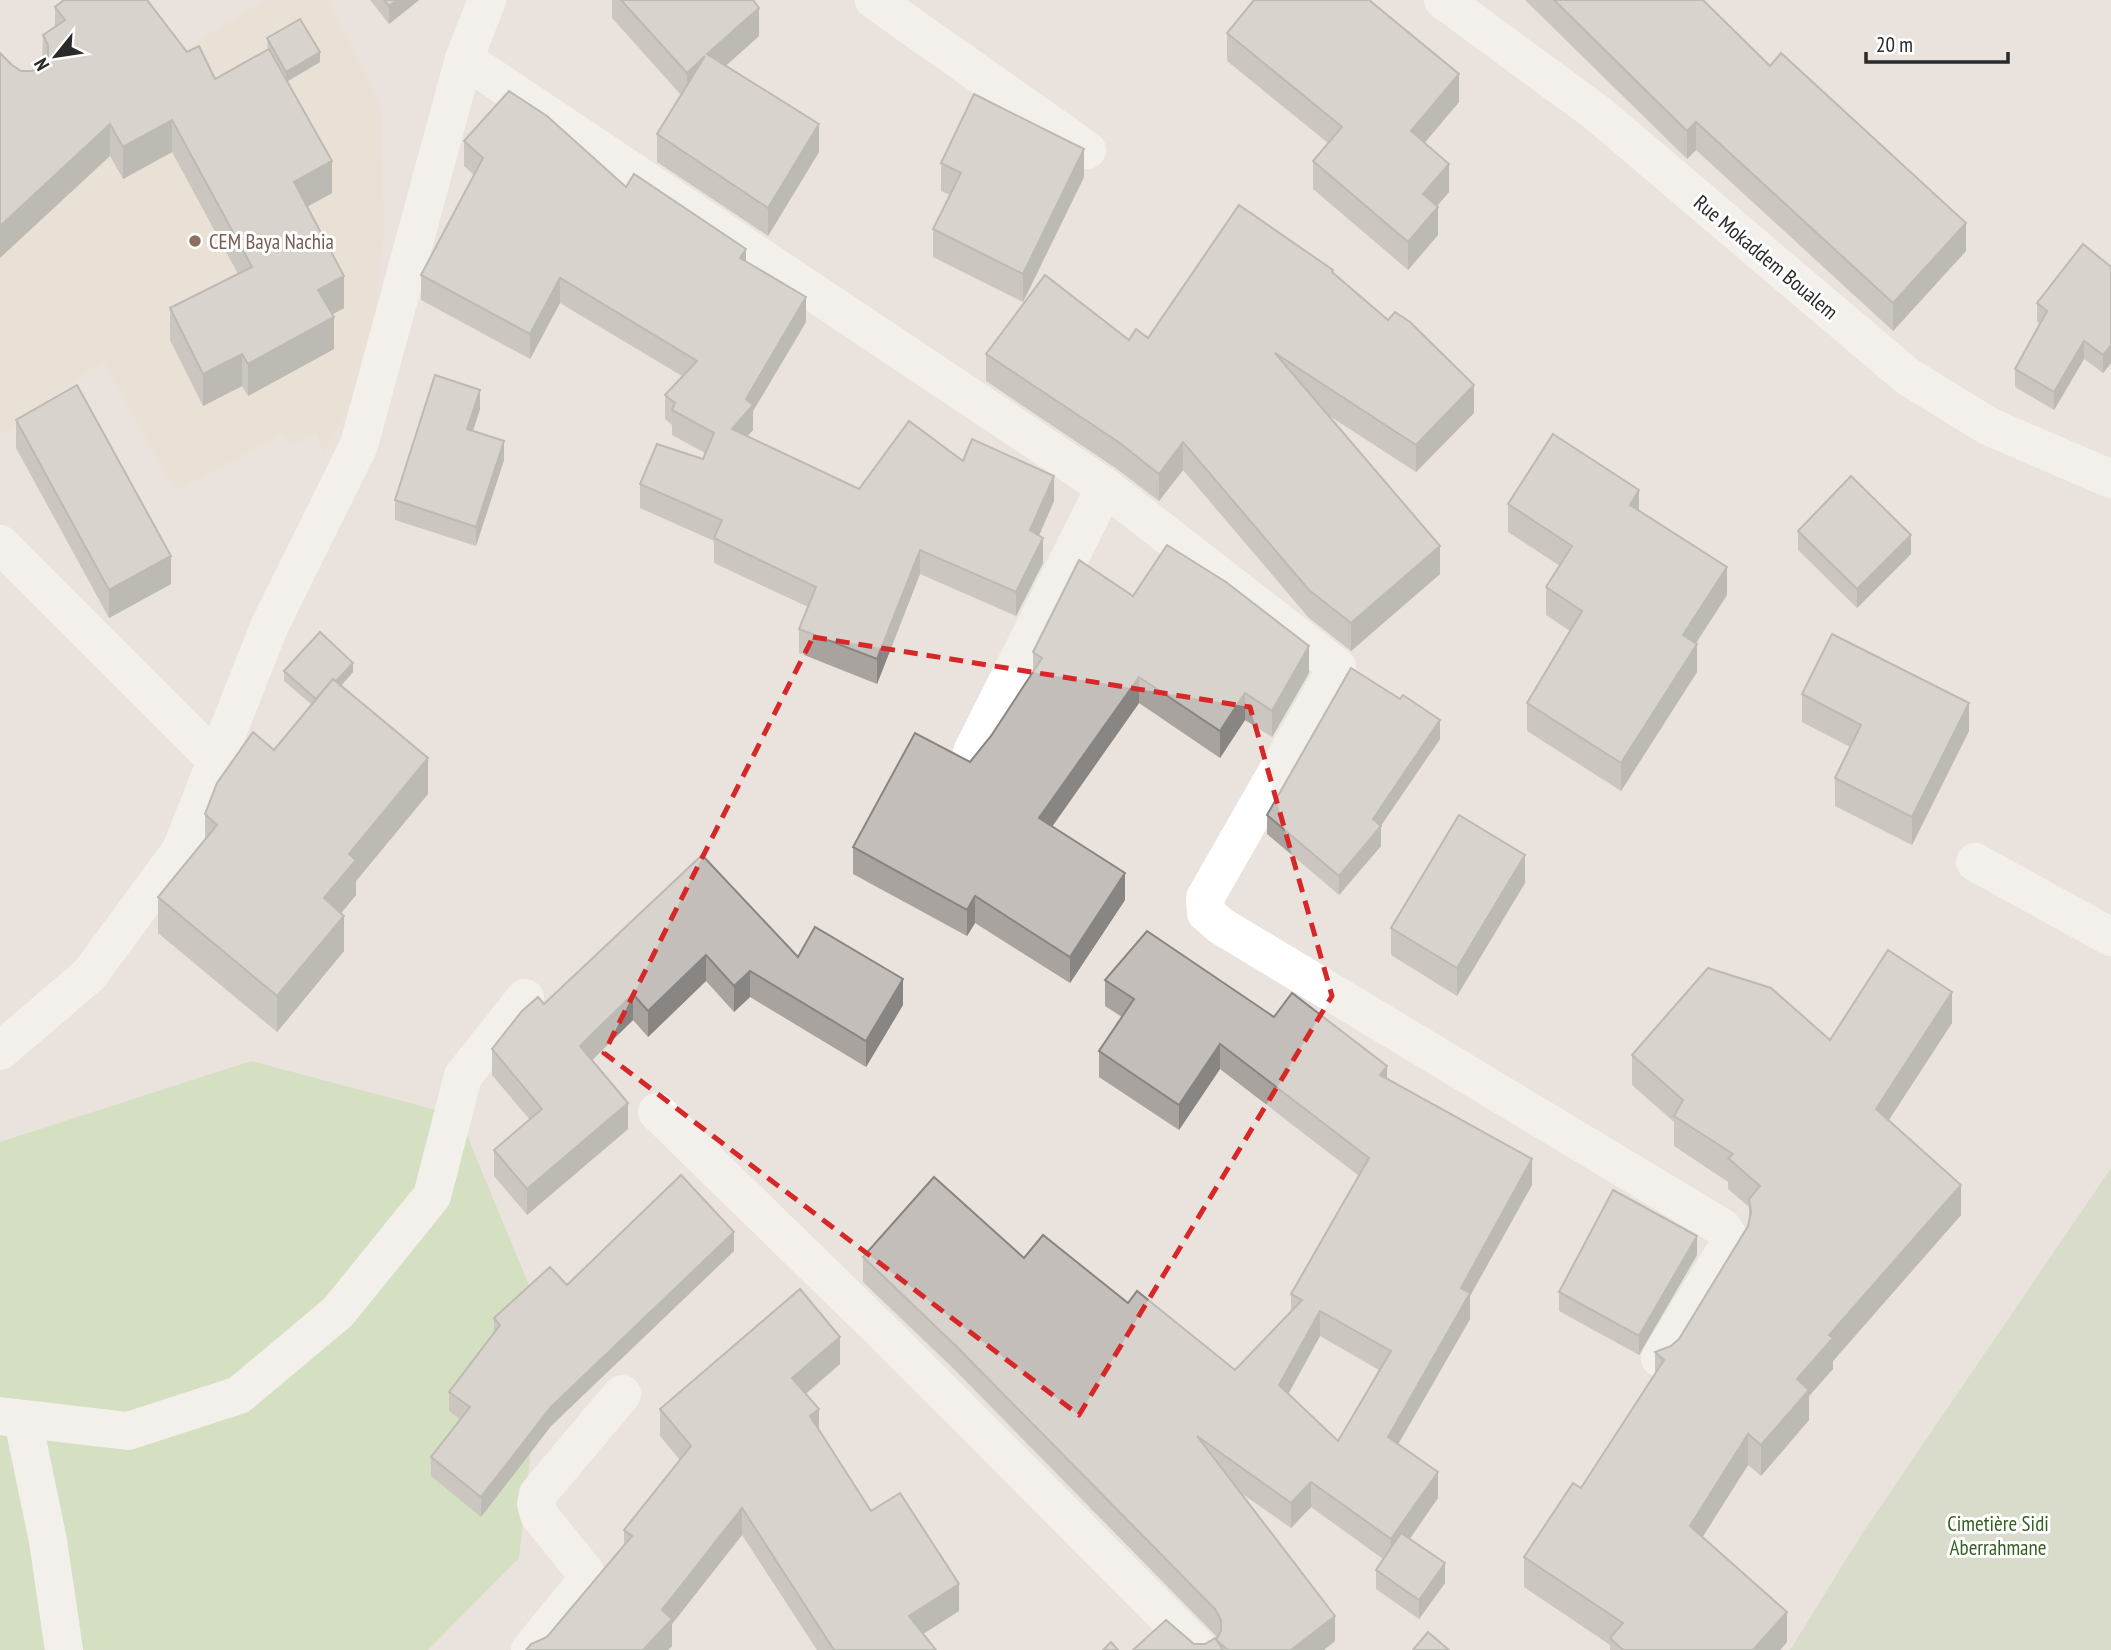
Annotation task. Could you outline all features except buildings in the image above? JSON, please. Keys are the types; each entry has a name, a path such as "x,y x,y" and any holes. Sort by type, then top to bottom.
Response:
{"street":[{"path":"0,1051 89,975 181,850 269,627 359,445 464,59 486,0"},
{"path":"874,0 1087,150"},
{"name":"Rue Mokaddem Boualem","path":"1443,0 1597,113 1907,376 1988,426 2111,479"},
{"path":"464,59 1105,487 1337,667 1205,898 1206,913 1221,926 1723,1228 1729,1245 1660,1357"},
{"path":"971,752 1105,487"},
{"path":"0,544 215,759"},
{"path":"1975,862 2111,937"},
{"path":"64,1650 48,1541 11,1418 128,1431 239,1395 338,1312 432,1196 463,1076 526,998"},
{"path":"657,1112 889,1338 1199,1650"},
{"path":"530,1650 583,1585 585,1572 539,1515 536,1504 538,1493 622,1394"}],"highlighted area":[{"path":"813,637 1250,707 1332,996 1079,1415 604,1053"}],"shaded area":[{"name":"CEM Baya Nachia","path":"265,0 328,0 381,105 384,233 373,332 347,413 323,453 316,433 291,446 283,434 175,491 103,361 0,436 0,248 63,124"}],"green space":[{"path":"251,1061 459,1116 545,1324 519,1558 428,1650 0,1650 0,1142"},
{"name":"Cimetière Sidi Aberrahmane","path":"2111,1168 2111,1650 1790,1650 1863,1532"}],"place":[{"name":"CEM Baya Nachia","path":"195,241"}]}
